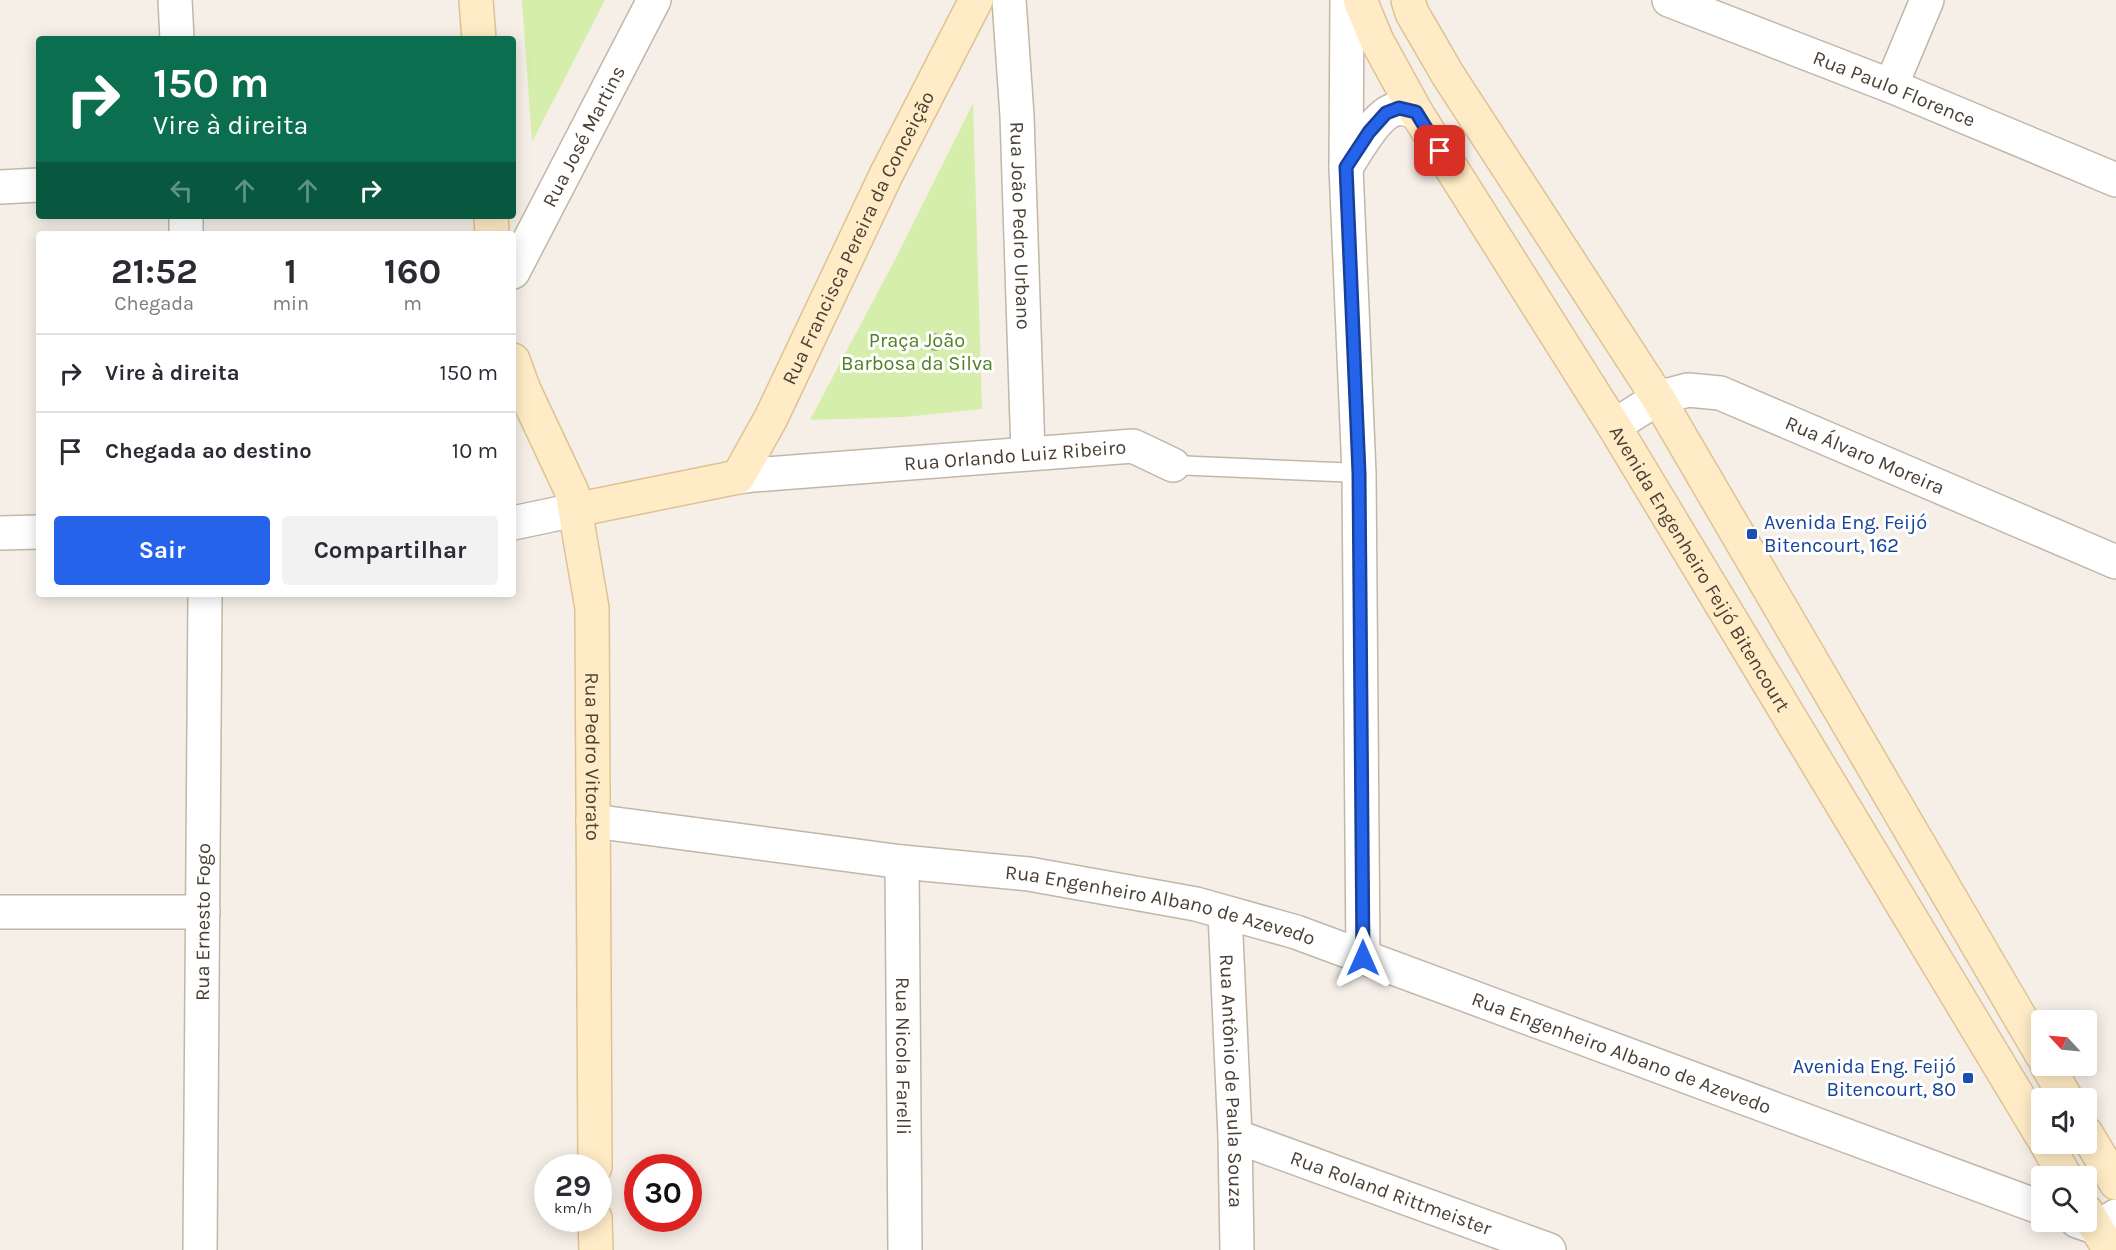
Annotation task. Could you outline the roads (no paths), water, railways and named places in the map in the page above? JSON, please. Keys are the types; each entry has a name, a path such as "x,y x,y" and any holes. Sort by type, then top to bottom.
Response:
{"main road":[{"path":"476,0 478,36"},
{"name":"Rua Francisca Pereira da Conceição","path":"738,477 771,418 886,175 976,0"},
{"name":"Avenida Engenheiro Feijó Bitencourt","path":"1360,0 1377,40 1416,112 1614,426 2031,1118"},
{"path":"1408,0 1412,13 1448,75 1658,398 2031,1036"},
{"name":"Rua Pedro Vitorato","path":"516,368 572,492 592,608 595,1154"},
{"path":"575,510 738,477"},
{"path":"2097,1151 2116,1183"},
{"path":"595,1232 596,1250"}],"street":[{"path":"175,0 177,36"},
{"name":"Rua José Martins","path":"516,266 654,0"},
{"name":"Rua João Pedro Urbano","path":"1010,0 1017,116 1028,453"},
{"path":"1347,0 1346,167 1359,473 1363,958"},
{"name":"Rua Paulo Florence","path":"1669,0 1891,86 2116,180"},
{"path":"1891,86 1927,0"},
{"path":"1346,167 1369,132 1386,113 1399,108 1416,112"},
{"path":"0,187 36,185"},
{"name":"Rua Álvaro Moreira","path":"1614,426 1658,398 1688,390 1720,393 2116,562"},
{"name":"Rua Orlando Luiz Ribeiro","path":"738,477 1028,453 1133,447 1173,465"},
{"path":"516,522 575,510"},
{"path":"0,533 36,532"},
{"name":"Rua Ernesto Fogo","path":"200,1250 205,597"},
{"name":"Rua Engenheiro Albano de Azevedo","path":"593,821 902,861 1029,874 1196,904 1296,932 2031,1204"},
{"name":"Rua Nicola Farelli","path":"902,861 905,1250"},
{"path":"0,912 203,912"},
{"name":"Rua Antônio de Paula Souza","path":"1225,913 1235,1136 1237,1250"},
{"name":"Rua Roland Rittmeister","path":"1235,1136 1549,1250"}],"lane":[{"name":"Rua Orlando Luiz Ribeiro","path":"1173,465 1359,473"}],"place":[{"name":"Avenida Eng. Feijó Bitencourt, 162","path":"1752,534"},
{"name":"Avenida Eng. Feijó Bitencourt, 80","path":"1968,1078"}],"park label":[{"name":"Praça João Barbosa da Silva","path":"917,352"}]}
